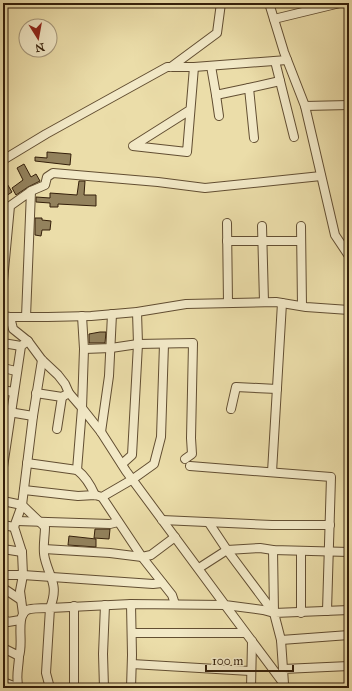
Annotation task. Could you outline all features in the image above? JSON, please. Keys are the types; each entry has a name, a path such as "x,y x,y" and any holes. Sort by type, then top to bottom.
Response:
{"street":[{"path":"171,67 217,33 221,3"},
{"path":"269,3 287,60 305,106 335,235 349,256"},
{"path":"274,19 340,3"},
{"path":"3,160 167,67 194,67 287,60"},
{"path":"275,61 294,137"},
{"path":"211,66 219,116"},
{"path":"190,110 133,146 187,152 194,67"},
{"path":"216,95 280,82"},
{"path":"249,88 254,138"},
{"path":"305,106 349,105"},
{"path":"3,280 6,208 31,191 45,185 47,177 53,173 158,182 206,188 321,176"},
{"path":"26,317 31,191"},
{"path":"227,223 228,303"},
{"path":"262,226 264,302"},
{"path":"301,226 302,306"},
{"path":"227,241 301,241"},
{"path":"6,317 82,316 137,312 186,304 264,302 349,310"},
{"path":"272,472 282,303"},
{"path":"122,464 132,455 138,344 137,312"},
{"path":"101,432 112,348 112,314"},
{"path":"77,470 82,408 84,349 82,316"},
{"path":"6,317 24,344 58,375 65,384 65,395 57,429"},
{"path":"3,343 24,344"},
{"path":"84,349 112,348 138,344 193,343 192,454 188,462 331,477 327,611"},
{"path":"3,467 7,412 13,392 16,371 24,344"},
{"path":"24,490 78,496 98,496 133,480 154,464 161,437 164,344"},
{"path":"19,688 17,680 19,656 22,643 20,591 22,552 15,524 22,505 36,393 42,360"},
{"path":"3,368 16,371"},
{"path":"231,410 236,387 277,389"},
{"path":"3,390 13,392"},
{"path":"36,393 65,395 82,408 101,432 133,480 285,687"},
{"path":"7,412 33,416"},
{"path":"27,463 77,470 81,473 172,595 175,604"},
{"path":"3,501 22,505 45,527 44,558 53,578 54,597 50,608 46,673 50,688"},
{"path":"162,520 272,525 330,525"},
{"path":"3,524 39,521 110,524 118,522"},
{"path":"210,523 227,550 274,613"},
{"path":"44,549 142,556 151,555 175,537"},
{"path":"199,568 227,550 260,548 273,550 349,552"},
{"path":"3,549 22,552"},
{"path":"273,550 274,613 280,640 285,687"},
{"path":"301,551 301,613"},
{"path":"3,575 153,584 162,583"},
{"path":"3,588 21,600"},
{"path":"3,619 8,622 22,617 28,609 131,604 225,605 274,613 349,610"},
{"path":"131,604 131,688"},
{"path":"104,688 102,654 105,605"},
{"path":"74,606 74,688"},
{"path":"132,633 245,633"},
{"path":"280,640 349,635"},
{"path":"251,688 250,671 252,641"},
{"path":"3,648 19,656"},
{"path":"132,664 250,671"},
{"path":"283,669 349,666"},
{"path":"3,682 19,688"}],"building":[{"path":"47,152 71,154 70,165 35,161 35,157 47,158"},
{"path":"24,164 31,177 36,174 40,181 16,195 12,188 23,180 17,168"},
{"path":"3,177 12,192 3,198"},
{"path":"79,181 85,181 84,195 96,195 96,206 58,204 58,207 50,207 50,203 36,202 36,197 50,198 50,193 77,195"},
{"path":"35,218 42,218 42,220 51,221 50,230 42,230 41,236 35,235"},
{"path":"106,332 105,343 89,343 89,334"},
{"path":"95,529 110,529 109,539 94,538"},
{"path":"69,536 96,539 96,547 68,545"}]}
